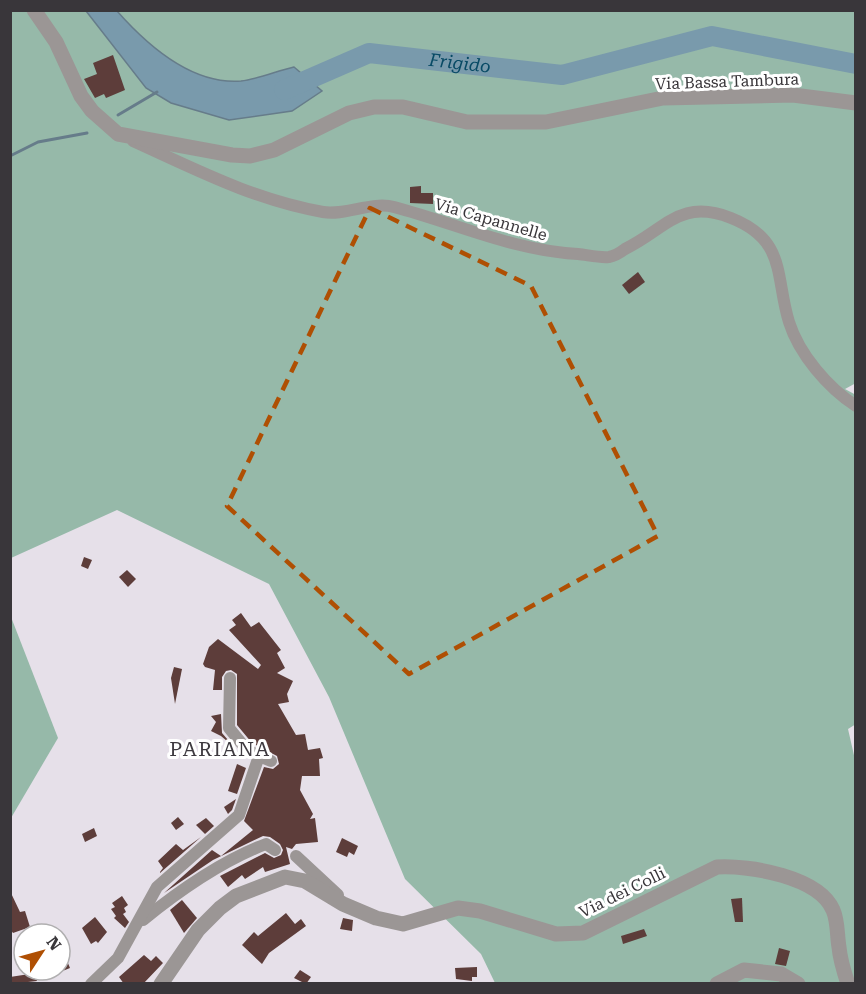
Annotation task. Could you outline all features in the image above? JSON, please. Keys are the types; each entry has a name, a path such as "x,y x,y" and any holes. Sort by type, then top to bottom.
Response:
{"street":[{"path":"34,10 56,42 81,96 92,111 118,134"},
{"name":"Via Bassa Tambura","path":"118,134 250,156 274,150 349,113 374,107 403,107 467,122 546,123 663,98 793,95 855,103"},
{"name":"Via Capannelle","path":"118,134 265,200 326,213 391,206 508,244 548,252 611,257 632,246 675,216 704,210 731,218 750,227 767,244 782,276 790,324 813,365 844,399 855,406"},
{"path":"91,984 118,958 158,887 239,815 265,759 247,750 229,728 230,678"},
{"path":"140,922 169,899 231,860 266,844 275,850"},
{"path":"296,856 338,895 343,904"},
{"name":"Via dei Colli","path":"161,984 198,930 219,908 256,886 285,877 304,881 343,904 403,924 458,908 480,911 556,934 584,933 717,867 741,866 805,884 823,893 834,912 839,950 848,984"},
{"path":"717,984 744,970 782,974 798,984"}],"highlighted area":[{"path":"370,208 531,286 658,536 409,674 227,506"}],"green space":[{"path":"10,11 855,11 856,383 845,389 856,395 856,724 848,729 856,764 855,983 495,983 481,954 405,879 329,697 269,584 117,510 11,558"},
{"path":"11,617 58,738 10,818"}],"water":[{"path":"86,11 117,11 156,49 188,70 205,77 223,81 241,81 294,67 322,91 292,111 229,120 171,103 146,88"}],"building":[{"path":"113,55 125,90 106,98 104,94 95,98 84,79 97,74 93,63"},
{"path":"421,186 421,193 433,193 433,204 410,203 410,187"},
{"path":"638,272 645,282 629,294 622,285"},
{"path":"84,557 92,560 88,569 81,566"},
{"path":"127,570 136,579 128,587 119,577"},
{"path":"241,613 251,627 259,622 281,650 277,653 285,668 277,673 293,681 287,694 289,702 278,704 296,735 305,734 308,750 320,748 323,758 319,759 320,776 302,776 300,790 313,814 310,819 315,818 318,842 296,844 292,849 286,847 290,864 265,872 263,867 245,879 242,875 228,887 220,876 265,853 274,858 281,855 283,850 280,844 270,837 263,836 213,860 164,893 212,850 221,856 253,830 244,821 264,767 273,769 279,764 277,756 252,743 237,725 237,674 231,670 226,671 222,677 222,690 213,690 215,670 203,664 209,647 218,639 258,669 261,665 229,630 236,625 232,620"},
{"path":"174,667 182,669 175,704 171,678"},
{"path":"221,714 222,733 234,747 211,731 216,722 211,716"},
{"path":"237,764 246,768 237,794 228,791"},
{"path":"236,799 232,810 228,814 224,807"},
{"path":"178,817 184,824 176,830 171,823"},
{"path":"206,818 214,826 205,834 196,825"},
{"path":"94,828 97,836 85,842 82,834"},
{"path":"201,837 160,873 163,868 158,861 176,844 183,850"},
{"path":"342,838 358,846 354,855 349,852 347,857 336,852"},
{"path":"10,891 20,912 25,911 28,922 12,922 12,932 10,929"},
{"path":"122,896 128,905 124,908 126,912 123,914 129,922 125,928 114,918 116,916 111,909 115,907 112,903"},
{"path":"742,898 743,922 735,922 731,899"},
{"path":"182,900 197,918 184,933 170,910"},
{"path":"286,913 295,924 301,919 306,926 269,953 262,964 242,945 254,932 258,936"},
{"path":"95,917 107,932 98,943 96,941 91,944 82,928"},
{"path":"343,918 353,920 352,931 340,929"},
{"path":"644,929 647,936 623,944 621,936"},
{"path":"779,948 790,951 786,966 775,964"},
{"path":"144,955 151,961 156,956 163,963 143,984 124,984 119,977"},
{"path":"477,967 477,977 472,977 472,981 456,979 455,968"},
{"path":"300,970 311,977 306,984 294,978"},
{"path":"10,977 12,977 12,982 28,982 10,984"}],"waterway":[{"name":"Frigido","path":"284,90 369,53 562,75 712,36 856,64"},
{"path":"118,115 157,92"},
{"path":"10,156 38,142 87,133"}],"district":[{"name":"PARIANA","path":"220,749"}]}
